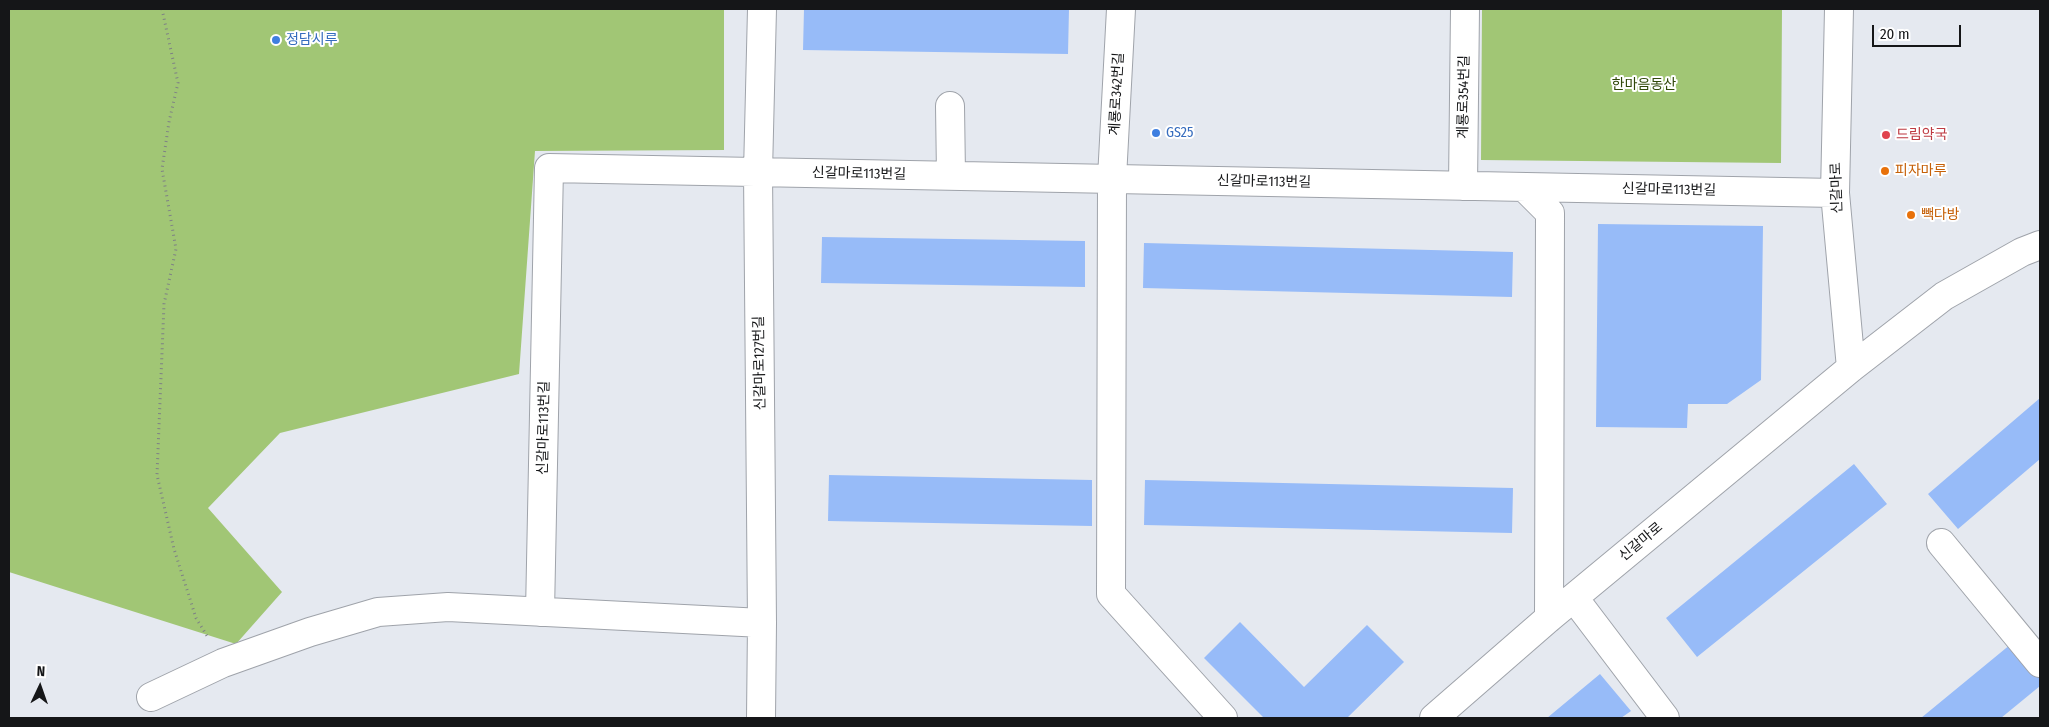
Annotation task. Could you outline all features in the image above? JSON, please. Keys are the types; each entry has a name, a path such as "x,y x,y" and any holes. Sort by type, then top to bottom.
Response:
{"street":[{"name":"신갈마로127번길","path":"761,718 762,623 758,172 762,9"},
{"name":"계룡로342번길","path":"1121,9 1112,178 1111,594 1223,718"},
{"name":"계룡로354번길","path":"1463,186 1465,9"},
{"name":"신갈마로","path":"1839,9 1835,193 1851,368"},
{"path":"950,106 951,175"},
{"name":"신갈마로113번길","path":"540,612 549,168 1835,193"},
{"path":"1524,187 1550,213 1550,618"},
{"name":"신갈마로","path":"1434,718 1550,618 1851,368 1944,296 2022,252 2040,245"},
{"path":"1941,543 2040,663"},
{"path":"1574,598 1665,718"},
{"path":"150,696 223,663 310,632 378,612 448,607 762,623"}],"path":[{"path":"162,9 178,83 169,122 162,169 176,249 164,304 156,476 174,549 196,618 223,663"}],"green space":[{"path":"9,9 724,9 724,150 535,151 519,374 280,433 208,508 282,592 236,644 9,572"},
{"name":"한마음동산","path":"1482,9 1782,9 1781,163 1481,160"}],"building":[{"path":"804,9 1069,9 1068,54 803,50"},
{"path":"1598,224 1763,226 1761,380 1727,404 1688,404 1687,428 1596,427"},
{"path":"822,237 1085,241 1085,287 821,283"},
{"path":"1144,243 1513,252 1512,297 1143,288"},
{"path":"2040,398 2040,459 1958,529 1928,494"},
{"path":"1854,464 1887,504 1697,657 1666,618"},
{"path":"829,475 1092,480 1092,526 828,521"},
{"path":"1145,480 1513,488 1512,533 1144,525"},
{"path":"1240,622 1304,687 1367,625 1404,662 1347,718 1264,718 1204,658"},
{"path":"2011,644 2040,678 2040,686 2001,718 1921,718"},
{"path":"1600,674 1631,711 1621,718 1547,718"}],"place":[{"name":"정담시루","path":"276,40"},
{"name":"GS25","path":"1156,133"},
{"name":"드림약국","path":"1886,135"},
{"name":"피자마루","path":"1885,171"},
{"name":"빽다방","path":"1911,215"}]}
